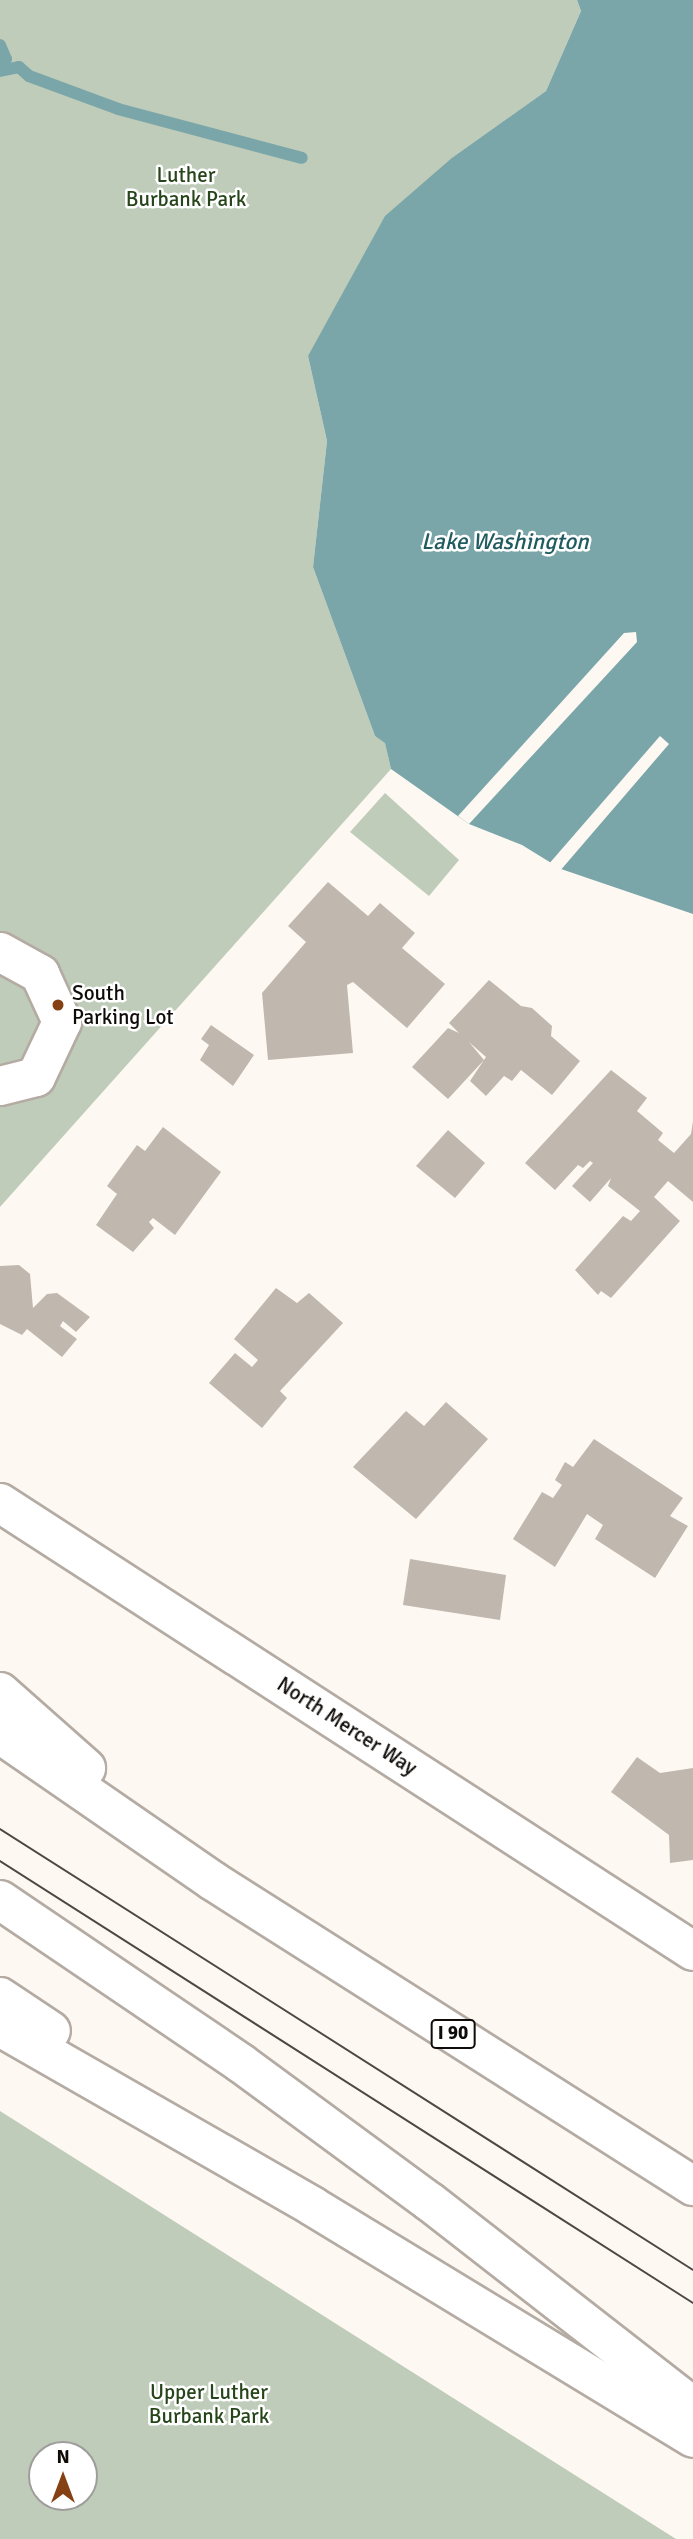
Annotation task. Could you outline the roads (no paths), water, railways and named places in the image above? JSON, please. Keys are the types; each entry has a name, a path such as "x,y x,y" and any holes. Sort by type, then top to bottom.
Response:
{"main road":[{"path":"0,952 40,974 62,1022 36,1077 0,1086"},
{"name":"North Mercer Way","path":"0,1503 693,1951"},
{"path":"0,1692 213,1881"},
{"name":"I 90","path":"0,1734 213,1881 693,2186"},
{"path":"0,1900 242,2064 419,2193 693,2407"},
{"path":"0,1997 312,2206"},
{"path":"0,2027 312,2206 693,2438"}],"water":[{"name":"Lake Washington","path":"577,0 693,0 693,914 561,869 522,845 469,824 391,769 385,743 375,736 313,567 327,441 308,356 385,216 453,157 546,91 581,11"}],"waterway":[{"path":"0,45 6,59 0,65"},
{"path":"0,71 19,67 29,76 118,109 302,158"}],"tram line":[{"path":"0,1829 693,2270"},
{"path":"0,1861 693,2303"}],"place":[{"name":"South Parking Lot","path":"58,1005"}],"park label":[{"name":"Luther Burbank Park","path":"186,187"},
{"name":"Upper Luther Burbank Park","path":"209,2404"}]}
